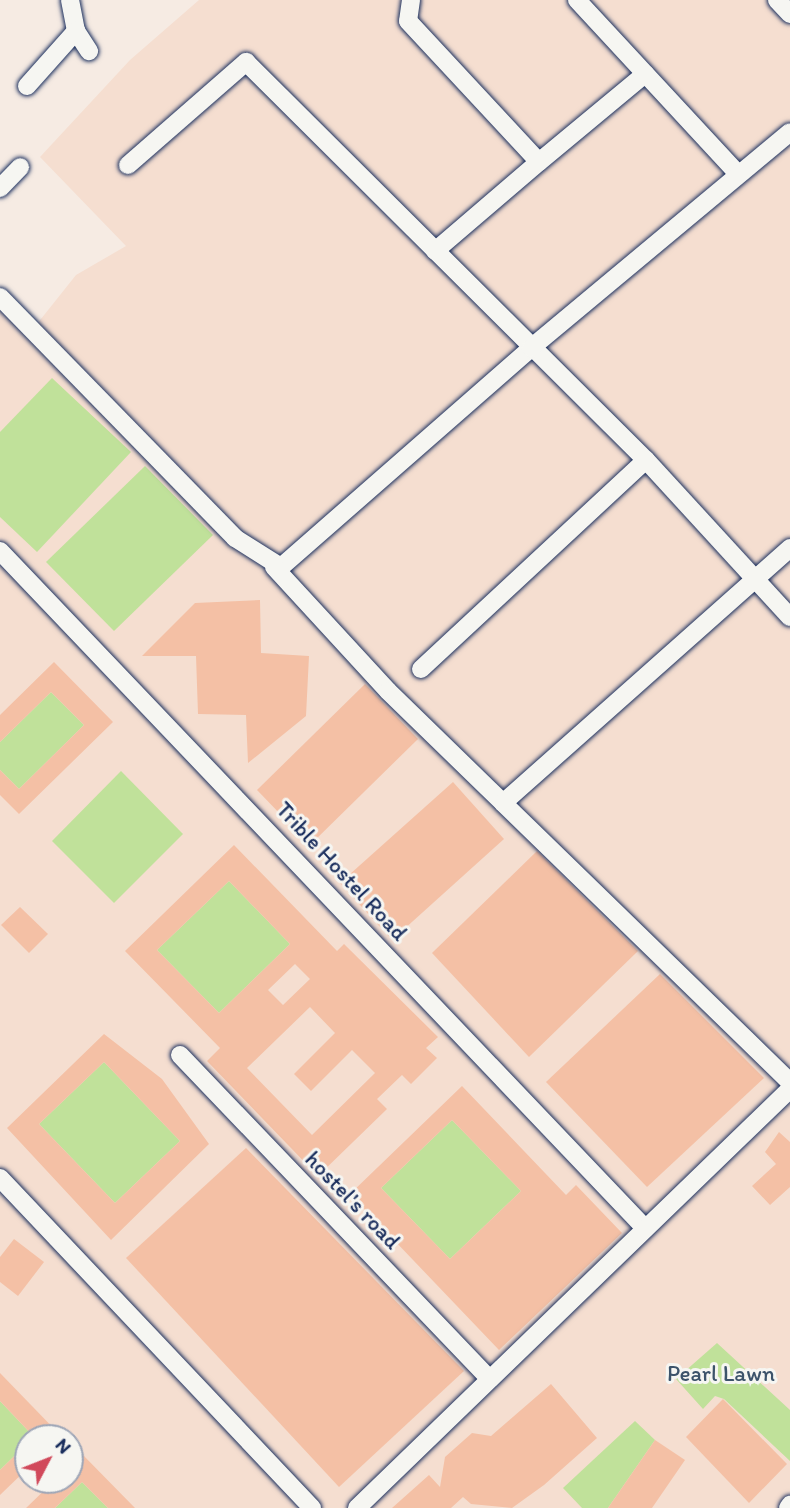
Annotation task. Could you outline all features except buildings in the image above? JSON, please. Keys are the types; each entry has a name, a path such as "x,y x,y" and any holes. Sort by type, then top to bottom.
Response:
{"street":[{"path":"70,0 76,30 89,51"},
{"path":"411,0 408,21 539,162"},
{"path":"577,0 738,174"},
{"path":"777,0 790,14"},
{"path":"27,86 76,30"},
{"path":"128,165 246,62 646,460 790,617"},
{"path":"435,251 645,74"},
{"path":"274,567 289,565 531,348 790,132"},
{"path":"0,188 20,167"},
{"path":"0,297 235,538 274,567 503,803 790,1083"},
{"path":"421,669 646,460"},
{"path":"503,803 790,548"},
{"name":"Trible Hostel Road","path":"0,551 645,1228"},
{"name":"hostel's road","path":"180,1055 490,1379"},
{"path":"357,1508 790,1089"},
{"path":"0,1178 312,1508"}],"shaded area":[{"path":"199,0 790,0 790,1508 0,1508 0,305 29,334 76,275 126,246 40,157 130,60"}],"green space":[{"path":"52,378 131,452 37,552 0,517 0,432"},
{"path":"145,466 213,535 114,631 46,562"},
{"path":"51,692 84,725 19,789 0,770 0,742"},
{"path":"121,771 183,834 114,903 52,841"},
{"path":"229,881 290,944 219,1013 157,950"},
{"path":"104,1062 180,1141 115,1203 39,1124"},
{"path":"452,1120 521,1191 450,1259 381,1188"},
{"name":"Pearl Lawn","path":"717,1343 790,1410 790,1461 724,1399 715,1396 703,1409 676,1379"},
{"path":"0,1401 22,1424 14,1424 14,1456 0,1470"},
{"path":"635,1421 655,1440 608,1508 582,1508 563,1488"},
{"path":"84,1484 108,1508 55,1508 70,1494 84,1494"}]}
